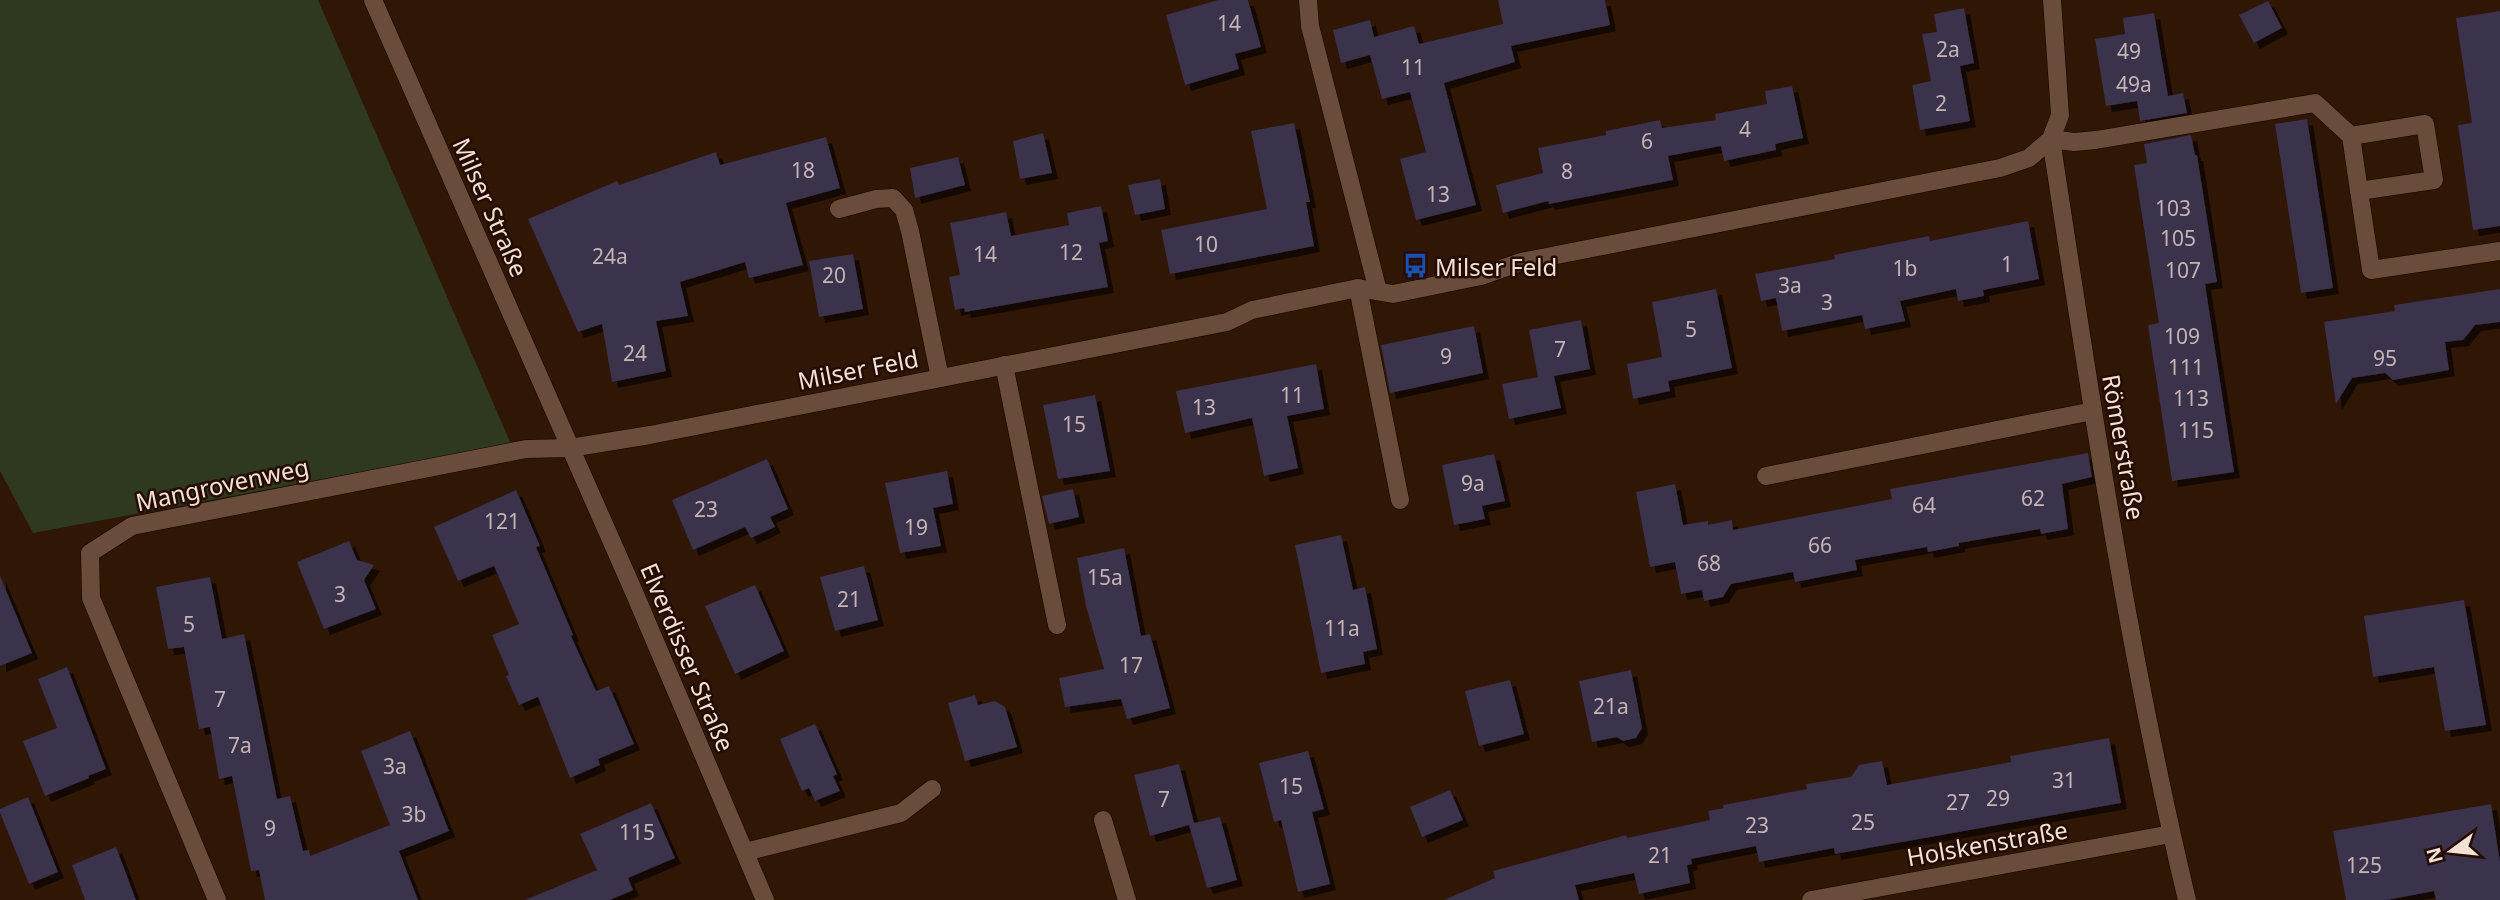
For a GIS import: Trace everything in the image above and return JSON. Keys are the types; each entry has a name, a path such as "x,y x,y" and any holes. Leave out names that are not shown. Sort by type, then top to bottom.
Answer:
{"street":[{"name":"Milser Straße","path":"373,0 567,441"},
{"path":"1308,0 1310,26 1378,291"},
{"name":"Römerstraße","path":"2052,0 2060,115 2051,139 2093,411 2152,748 2187,900"},
{"path":"2051,139 2074,142 2096,140 2315,103 2351,136 2371,270 2500,251"},
{"path":"2351,136 2426,124 2434,180 2359,191"},
{"name":"Milser Feld","path":"567,441 650,436 1227,322 1252,310 1358,288 1393,294 1481,276 1521,262 2000,168 2029,158 2051,139"},
{"path":"839,209 876,199 893,198 904,210 940,378"},
{"path":"1358,288 1400,500"},
{"path":"1004,365 1057,625"},
{"path":"1766,476 2093,411"},
{"name":"Elverdisser Straße","path":"567,441 765,900"},
{"name":"Mangrovenweg","path":"216,900 91,598 90,553 132,526 567,441"},
{"path":"745,852 901,813 932,789"},
{"path":"1103,820 1127,900"},
{"name":"Holskenstraße","path":"1811,900 2171,834"}],"green space":[{"path":"0,0 318,0 511,444 33,533 0,471"}],"building":[{"path":"1218,0 1248,0 1261,47 1235,54 1239,69 1185,85 1166,15"},
{"path":"1498,0 1605,0 1610,25 1511,46 1515,62 1444,83 1476,205 1416,220 1400,159 1426,152 1410,92 1382,99 1370,55 1341,63 1333,30 1370,20 1374,37 1414,26 1419,44 1503,24"},
{"path":"2268,1 2282,28 2254,43 2239,15"},
{"path":"1964,8 1974,63 1960,66 1970,121 1920,130 1912,85 1931,81 1922,34 1937,32 1934,14"},
{"path":"2500,11 2500,226 2473,230 2458,125 2472,123 2456,18"},
{"path":"2154,13 2168,96 2183,93 2187,113 2140,121 2137,101 2106,106 2095,39 2125,34 2123,18"},
{"path":"1792,86 1803,138 1775,144 1776,150 1724,161 1721,146 1668,156 1673,180 1549,204 1548,201 1503,213 1496,185 1543,173 1538,148 1606,135 1606,131 1660,120 1662,128 1716,120 1715,114 1767,104 1765,91"},
{"path":"2307,119 2333,288 2301,293 2275,124"},
{"path":"1294,123 1310,202 1306,202 1314,246 1170,274 1161,230 1267,209 1251,131"},
{"path":"1043,133 1052,173 1020,179 1013,141"},
{"path":"2191,135 2197,155 2217,282 2205,284 2234,472 2172,481 2148,325 2159,323 2134,165 2147,163 2144,144"},
{"path":"826,137 840,188 786,203 803,265 749,278 745,262 680,282 688,316 656,321 666,371 612,382 602,324 578,332 528,219 617,181 619,185 716,152 720,165"},
{"path":"958,157 965,185 915,198 910,168"},
{"path":"1160,179 1165,209 1135,215 1128,185"},
{"path":"1101,206 1108,241 1099,243 1108,287 965,312 964,308 955,310 949,277 960,275 950,223 1006,212 1011,236 1069,225 1067,213"},
{"path":"2028,221 2039,279 1983,290 1984,296 1958,301 1956,289 1900,301 1905,321 1865,329 1862,315 1782,331 1776,298 1761,301 1755,274 1835,259 1834,255 1929,236 1930,241"},
{"path":"853,254 863,309 819,317 809,261"},
{"path":"1716,289 1732,368 1668,381 1670,391 1633,399 1627,364 1662,357 1652,302"},
{"path":"2500,289 2500,322 2475,325 2463,340 2445,342 2449,370 2393,380 2385,373 2352,378 2336,404 2324,322 2395,311 2394,305"},
{"path":"1581,320 1590,369 1554,376 1561,408 1509,419 1502,384 1538,377 1529,330"},
{"path":"1474,326 1483,373 1390,393 1381,345"},
{"path":"1316,364 1324,409 1287,416 1298,468 1264,476 1252,418 1185,433 1176,391"},
{"path":"1095,395 1110,471 1058,479 1043,405"},
{"path":"2088,453 2092,477 2062,484 2068,529 2041,534 2040,529 1959,543 1959,546 1928,552 1927,547 1855,560 1857,570 1795,582 1793,572 1731,584 1723,597 1704,601 1702,590 1681,594 1675,562 1650,567 1636,492 1675,484 1683,525 1708,521 1708,525 1732,520 1733,530 1892,499 1890,489"},
{"path":"1494,454 1505,501 1482,506 1485,519 1454,525 1442,465"},
{"path":"767,459 788,509 770,517 775,527 751,538 745,527 693,550 672,500"},
{"path":"947,471 953,504 933,508 941,546 900,553 885,483"},
{"path":"1073,489 1079,517 1049,524 1042,496"},
{"path":"516,490 540,546 536,547 573,635 571,636 596,691 609,686 634,744 598,759 600,765 570,778 538,697 519,705 506,676 509,675 492,635 519,624 494,566 458,581 434,527"},
{"path":"1341,535 1353,590 1365,587 1377,649 1363,652 1365,664 1321,673 1295,545"},
{"path":"349,541 357,560 374,565 364,580 376,609 324,629 297,562"},
{"path":"1124,548 1141,636 1150,634 1170,708 1127,719 1121,699 1065,707 1059,678 1104,669 1086,606 1077,558"},
{"path":"864,566 878,620 835,631 820,577"},
{"path":"0,576 32,653 0,666"},
{"path":"210,577 222,639 244,634 277,799 290,796 303,851 309,850 310,856 390,825 361,751 410,731 449,831 399,851 418,900 265,900 259,870 251,871 232,776 219,779 210,727 199,729 184,647 168,649 156,587"},
{"path":"755,585 784,651 735,674 705,606"},
{"path":"2464,600 2486,725 2445,731 2434,667 2373,677 2364,616"},
{"path":"67,667 106,769 45,796 23,741 57,728 38,679"},
{"path":"1631,670 1642,728 1636,738 1623,741 1617,737 1592,742 1579,681"},
{"path":"1510,680 1524,734 1479,746 1465,691"},
{"path":"975,695 978,705 995,701 1005,707 1017,747 965,761 948,703"},
{"path":"815,724 837,774 833,776 840,791 815,801 809,788 802,791 780,739"},
{"path":"2109,738 2121,803 1835,854 1834,848 1759,862 1756,846 1691,859 1692,864 1687,865 1690,883 1639,894 1634,873 1575,885 1579,900 1444,900 1495,878 1493,871 1626,835 1627,838 1710,820 1708,811 1724,808 1723,805 1807,789 1806,784 1851,777 1859,765 1882,761 1887,785 2011,762 2010,756"},
{"path":"1308,751 1324,809 1312,812 1330,884 1298,892 1281,820 1274,822 1259,763"},
{"path":"1179,764 1194,823 1220,817 1237,880 1207,888 1189,825 1150,836 1134,775"},
{"path":"1450,790 1463,820 1422,837 1410,807"},
{"path":"28,797 58,872 29,884 0,813 0,809"},
{"path":"651,803 675,858 628,878 633,890 610,900 525,900 597,870 580,834"},
{"path":"2491,804 2500,862 2500,900 2436,900 2434,891 2387,900 2346,900 2333,831"},
{"path":"116,847 136,900 85,900 72,865"}],"place":[{"name":"Milser Feld","path":"1415,266"}]}
